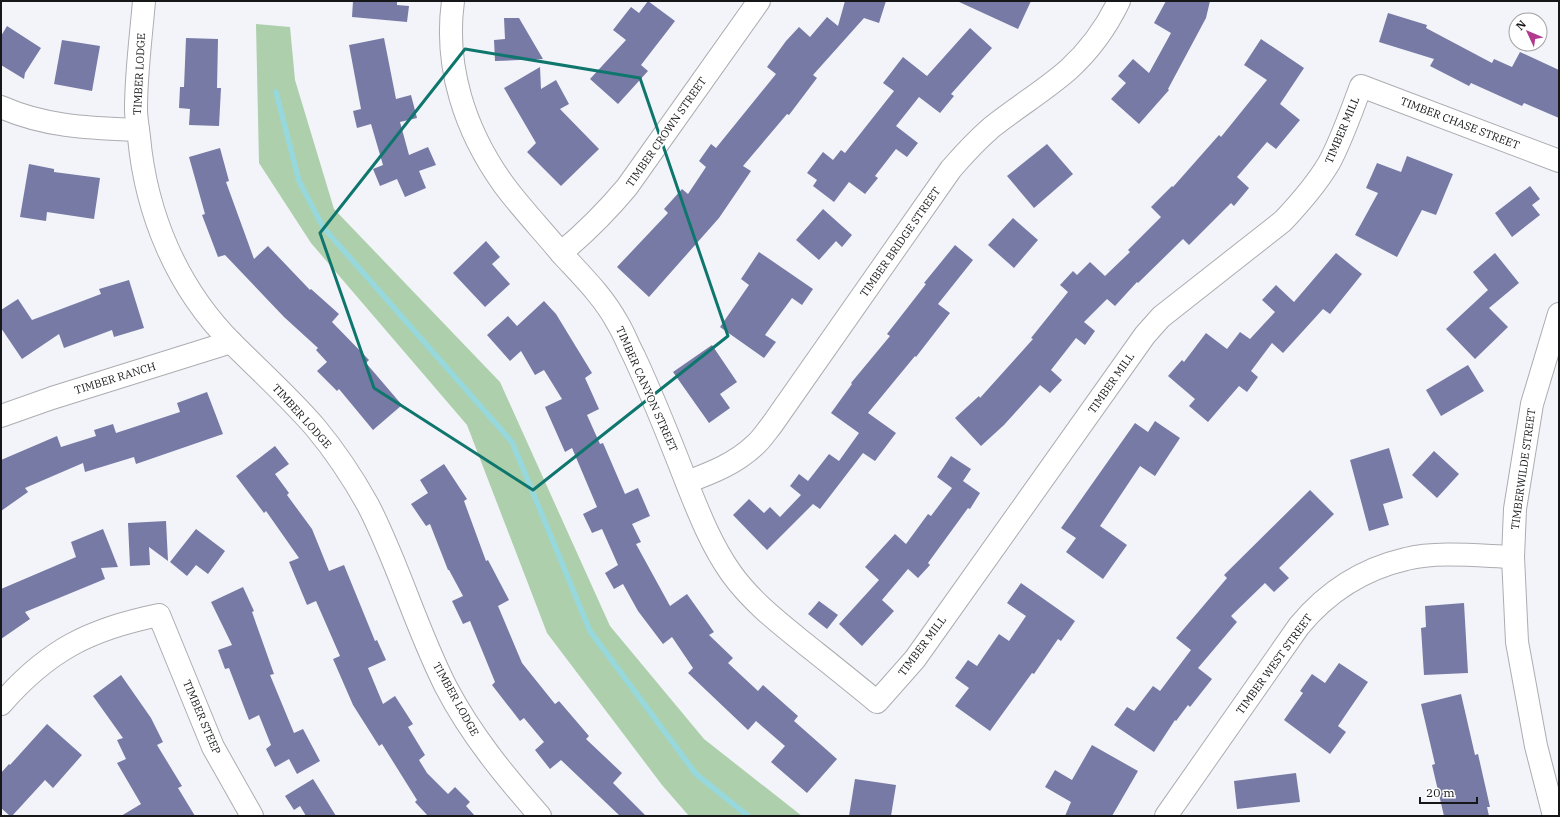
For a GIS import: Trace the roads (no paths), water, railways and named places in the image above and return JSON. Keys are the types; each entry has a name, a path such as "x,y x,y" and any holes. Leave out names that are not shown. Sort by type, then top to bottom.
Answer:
{"street":[{"name":"TIMBER LODGE","path":"144,1 137,82 136,111 138,130 143,170 149,197 159,230 173,262 191,292 211,320 231,342 284,394 315,428 343,465 368,505 387,546 424,639 446,687 474,734 506,777 540,816"},
{"name":"TIMBER CANYON STREET","path":"453,1 451,40 457,88 465,114 476,139 489,163 505,186 603,300 618,322 649,388 704,526 716,550 745,591 772,618 877,702"},
{"name":"TIMBER CROWN STREET","path":"561,252 589,230 609,209 759,1"},
{"name":"TIMBER BRIDGE STREET","path":"687,482 715,471 737,460 756,445 771,426 951,169 971,147 992,128 1068,70 1101,32 1119,1"},
{"name":"TIMBER CHASE STREET","path":"1361,86 1559,161"},
{"name":"TIMBER MILL","path":"877,702 915,659 1145,335 1161,317 1283,221 1308,194 1329,163 1361,86"},
{"path":"1,107 40,121 67,126 138,130"},
{"name":"TIMBERWILDE STREET","path":"1554,816 1536,746 1517,642 1513,557 1515,509 1532,404 1559,314"},
{"name":"TIMBER RANCH","path":"1,416 52,398 231,342"},
{"name":"TIMBER WEST STREET","path":"1166,816 1300,626 1311,613 1339,588 1371,570 1407,559 1444,555 1513,557"},
{"name":"TIMBER STEEP","path":"1,704 17,685 37,668 80,640 104,629 129,621 159,615 213,747 252,816"}],"waterway":[{"path":"276,92 299,181 323,227 512,442 590,631 696,774 748,816"}]}
